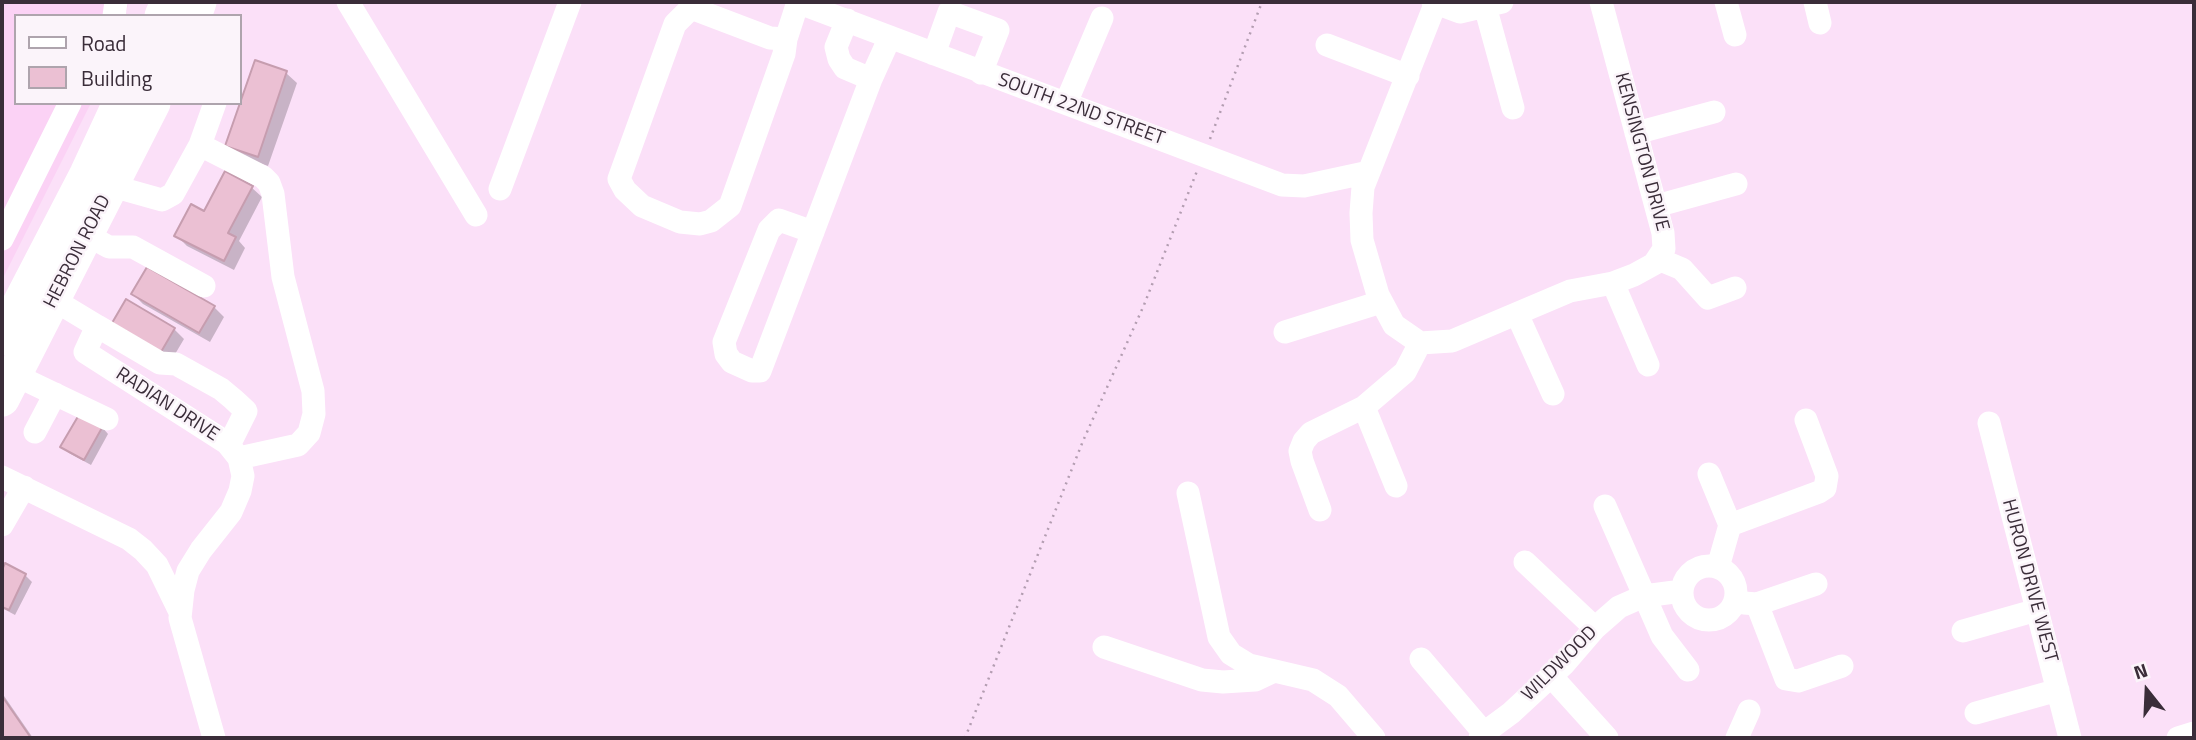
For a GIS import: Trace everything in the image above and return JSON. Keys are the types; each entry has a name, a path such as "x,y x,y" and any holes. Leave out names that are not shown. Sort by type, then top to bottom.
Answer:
{"highway":[{"name":"HEBRON ROAD","path":"2,338 119,105"},
{"name":"HEBRON ROAD","path":"8,387 152,105"}],"street":[{"path":"348,2 476,215"},
{"path":"500,189 570,2"},
{"path":"786,39 770,38 693,5 675,24 619,179 625,190 642,206 680,222 699,224 711,221 730,206 784,54 797,2"},
{"name":"SOUTH 22ND STREET","path":"797,2 843,13 890,37 1282,185 1304,186 1369,172"},
{"name":"KENSINGTON DRIVE","path":"1420,343 1452,341 1570,292 1613,283 1654,264 1664,249 1664,233 1601,2"},
{"path":"1726,2 1735,35"},
{"path":"1320,510 1302,461 1300,450 1304,441 1311,433 1364,407 1405,372 1420,343 1394,326 1381,302 1362,240 1363,187 1435,3 1460,12 1494,4 1513,108"},
{"path":"934,54 949,12 998,30 982,73"},
{"path":"843,13 836,47 839,59 845,68 871,79"},
{"path":"1066,103 1102,18"},
{"path":"813,232 779,220 769,230 724,342 726,354 732,362 751,371 760,371 813,232 871,79 890,37"},
{"path":"1327,45 1408,76"},
{"path":"2,239 69,105"},
{"path":"112,186 162,200 173,194 200,145 214,105"},
{"path":"1636,133 1714,112"},
{"path":"200,145 270,183 283,277 313,391 314,414 309,433 298,445 234,452"},
{"path":"1656,206 1736,184"},
{"path":"87,235 109,247 132,247 204,286"},
{"path":"1658,259 1682,269 1708,298 1735,288"},
{"path":"1613,283 1648,365"},
{"path":"54,300 160,363 176,364 221,389 246,411 234,452 243,476 240,491 231,512 188,571 180,612"},
{"path":"1285,332 1381,302"},
{"path":"1517,314 1553,394"},
{"name":"RADIAN DRIVE","path":"97,327 85,352 234,452"},
{"path":"8,387 55,394 107,419"},
{"path":"35,432 55,394"},
{"path":"1364,407 1396,486"},
{"path":"1730,525 1825,488 1827,476 1807,420"},
{"name":"HURON DRIVE WEST","path":"1989,423 2070,738"},
{"path":"1709,474 1730,525 1717,568"},
{"path":"2,477 129,539 144,550 157,565 180,612 186,644 214,738"},
{"path":"2,525 24,487"},
{"path":"1188,493 1219,637 1231,654 1249,666 1313,680 1338,696 1374,738"},
{"path":"1605,506 1665,642 1688,670"},
{"path":"1525,562 1595,628"},
{"path":"1702,567 1725,571 1735,585 1734,602 1724,615 1716,619 1699,618 1686,607 1682,591 1684,583 1694,570 1702,567"},
{"path":"1734,602 1757,604 1816,584"},
{"path":"1644,596 1682,591"},
{"name":"WILDWOOD","path":"1482,735 1511,713 1551,676 1595,628 1619,607 1644,596"},
{"path":"1757,604 1786,679 1798,681 1842,666"},
{"path":"1963,631 2037,610"},
{"path":"1104,647 1202,680 1255,680 1274,671"},
{"path":"1421,659 1482,735"},
{"path":"1551,676 1607,738"},
{"path":"1976,713 2058,690"},
{"path":"1737,738 1749,711"},
{"path":"2178,738 2194,733"}],"path":[{"path":"965,738 1083,442 1144,305 1262,2"}],"shaded area":[{"path":"2,2 129,2 126,14 14,14 14,105 90,105 2,280"}],"building":[{"path":"255,60 287,71 258,157 225,146 239,105 242,105 242,97"},
{"path":"225,171 253,186 228,233 236,237 224,261 174,236 191,204 204,211"},
{"path":"147,267 215,306 199,333 131,294"},
{"path":"126,299 175,328 161,352 112,323"},
{"path":"80,413 103,426 84,460 60,447"},
{"path":"5,563 26,574 9,610 2,607 2,570"},
{"path":"2,696 31,738 2,738"}]}
